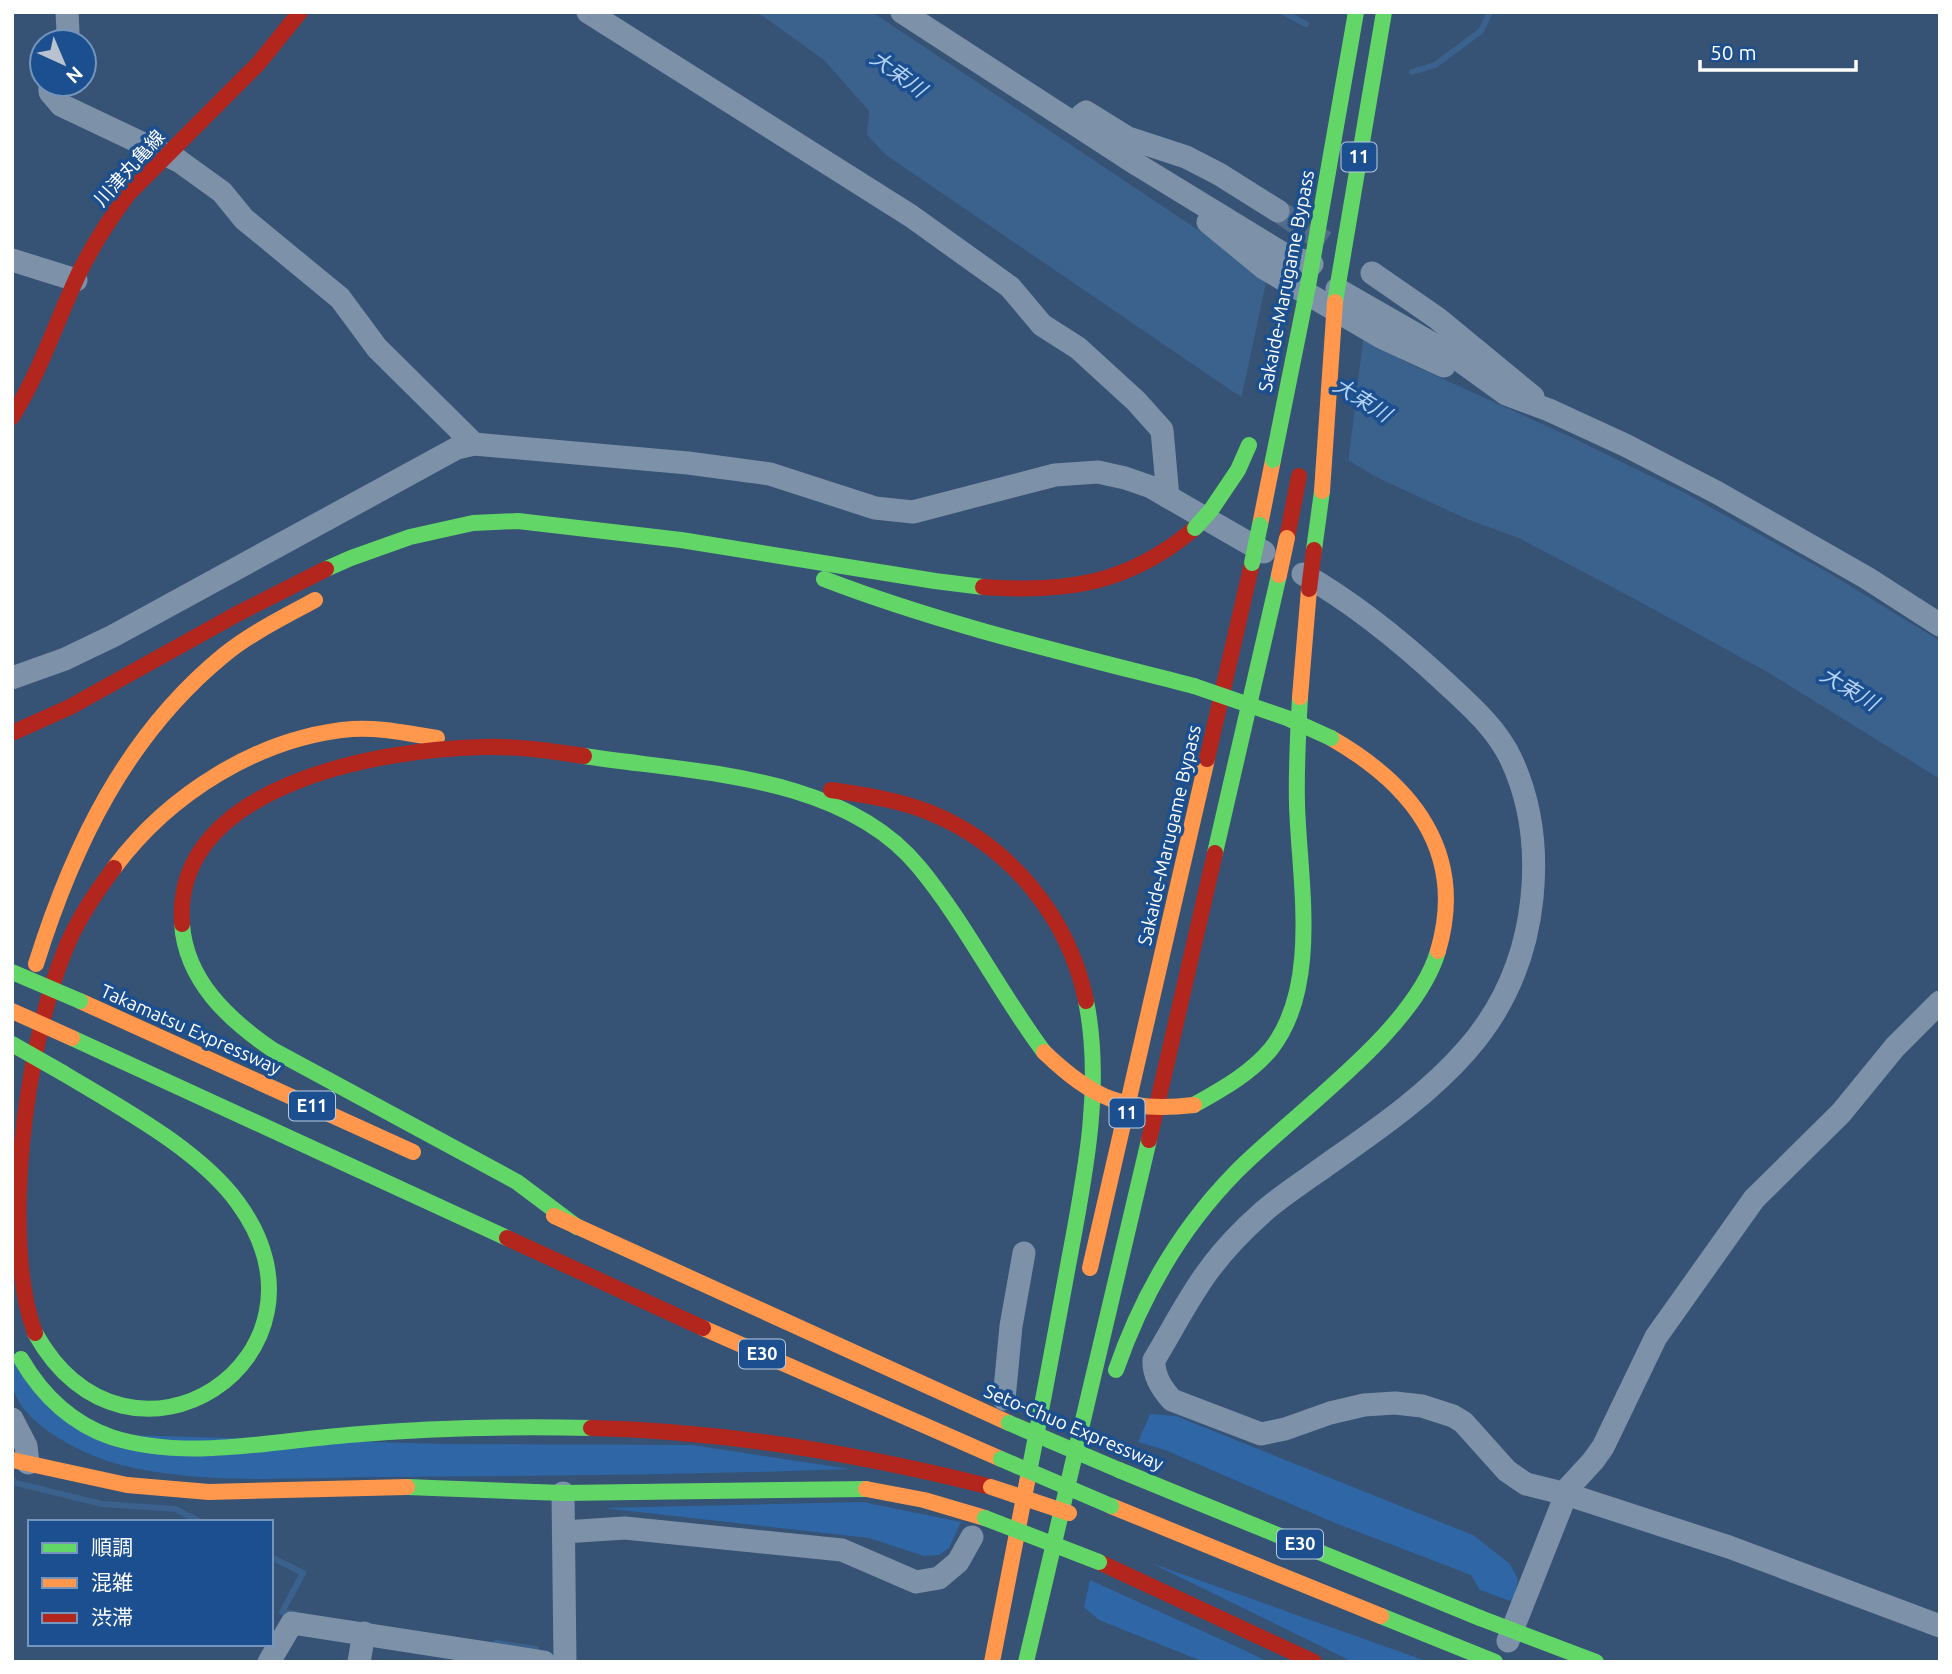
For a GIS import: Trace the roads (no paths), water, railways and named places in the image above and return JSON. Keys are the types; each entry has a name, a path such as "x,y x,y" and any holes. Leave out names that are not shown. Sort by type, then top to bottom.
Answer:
{"main road":[{"name":"川津丸亀線","path":"12,417 45,358 76,280 114,212 129,193 258,64 300,12"},
{"path":"1281,338 1303,272 1356,12"},
{"name":"11","path":"1310,423 1336,296 1384,12"},
{"name":"Sakaide-Marugame Bypass","path":"1088,1277 1261,525 1303,272"},
{"path":"699,773 789,790 819,799 865,818 885,832 922,870 937,890 1012,1010 1044,1052 1081,1086 1103,1097 1148,1109 1194,1105 1231,1087 1265,1059 1279,1040 1297,995 1303,938 1297,748 1309,589 1322,491 1336,296"},
{"path":"12,733 127,677 308,576 357,554 471,523 522,521 722,545 950,582 1021,588 1093,582 1137,568 1159,557 1195,528 1211,510 1238,470 1257,426"},
{"name":"11","path":"1028,1662 1279,575 1300,470"},
{"path":"373,567 423,541 471,523"},
{"path":"722,545 924,615 1194,686 1287,718 1354,750 1395,782 1426,821 1444,867 1447,892 1447,918 1433,968 1384,1036 1250,1157 1193,1220 1162,1266 1133,1322 1109,1390"},
{"path":"12,1063 39,954 67,875 103,799 139,741 179,694 226,653 329,592"},
{"path":"12,1044 63,1073 157,1134 213,1176 234,1196 249,1216 261,1240 269,1265 270,1289 262,1330 239,1369 223,1385 183,1406 162,1409 114,1405 92,1396 56,1368 43,1350 26,1306 18,1212 28,1096 47,1005 71,935 102,883 164,814 213,778 268,750 326,733 352,729 383,730 870,795 906,803 949,820 976,837 1023,878 1058,923 1079,971 1086,997 1091,1053 1086,1145 1047,1380 994,1662"},
{"path":"498,747 414,752 375,760 292,783 244,807 225,821 209,838 186,875 182,898 184,945 191,966 203,987 232,1020 251,1036 517,1182 577,1227"},
{"name":"Takamatsu Expressway","path":"12,972 431,1160"},
{"name":"E11","path":"12,1011 525,1246"},
{"name":"Seto-Chuo Expressway","path":"506,1195 1009,1423 1480,1618 1596,1662"},
{"name":"E30","path":"525,1246 669,1313 1001,1459 1343,1601 1498,1662"},
{"path":"15,1346 29,1375 60,1409 102,1434 150,1445 238,1446 324,1437 470,1428 636,1431 747,1440 824,1450 906,1466 991,1487 1079,1516"},
{"path":"994,1662 1063,1381"},
{"path":"1028,1662 1098,1427"},
{"path":"20,1462 127,1485 209,1492 426,1487 563,1493 862,1489 900,1493 935,1501 985,1518 1098,1562 1314,1662"},
{"path":"1157,1542 1343,1601"}],"street":[{"path":"588,12 911,216 1010,287 1042,325 1078,348 1136,401 1162,429 1168,497"},
{"path":"902,12 1138,165 1282,253 1303,272"},
{"path":"55,98 61,105 180,160 222,192 244,219 340,298 377,348 474,444"},
{"path":"1071,122 1086,113 1128,138 1186,157 1208,168 1278,211"},
{"path":"1138,165 1264,268 1381,337 1625,445 1716,492 1867,579 1940,625"},
{"path":"12,260 76,280"},
{"path":"1371,273 1437,318 1549,410"},
{"path":"1336,296 1452,355 1506,394"},
{"path":"12,678 65,659 113,636 457,448 474,444 688,463 770,474 875,508 913,512 1055,475 1098,472 1151,488 1340,595 1410,649 1458,694 1488,724 1510,757 1525,794 1533,831 1535,867 1529,926 1521,958 1509,989 1489,1023 1466,1051 1408,1105 1265,1211 1229,1246 1210,1268 1154,1360 1153,1370 1163,1391 1172,1400 1261,1434 1364,1405 1422,1406 1463,1422 1516,1478 1526,1484 1566,1494 1728,1547 1940,1626"},
{"path":"1498,1662 1566,1494 1576,1477 1603,1447 1656,1336 1754,1199 1841,1113 1895,1047 1940,1002"},
{"path":"1004,1399 1011,1326 1024,1253"},
{"path":"12,1419 26,1446 20,1462"},
{"path":"563,1493 565,1662"},
{"path":"564,1532 625,1528 842,1550 916,1582 939,1578 958,1562 972,1538"},
{"path":"270,1662 292,1623 544,1662"},
{"path":"359,1662 364,1633"}],"water":[{"name":"大束川","path":"757,12 872,12 1270,278 1406,362 1575,439 1685,493 1829,573 1940,641 1940,779 1769,673 1644,604 1519,538 1469,520 1378,478 1232,391 886,155 867,135 869,111 824,60"}],"waterway":[{"path":"1283,12 1306,24"},
{"path":"1412,72 1435,65 1481,31 1490,12"},
{"path":"13,1479 12,1482 102,1504 175,1509 197,1520"},
{"path":"273,1558 303,1573 282,1612 295,1614"},
{"path":"496,1643 536,1649"}],"tunnel":[{"path":"1278,211 1325,242"}]}
